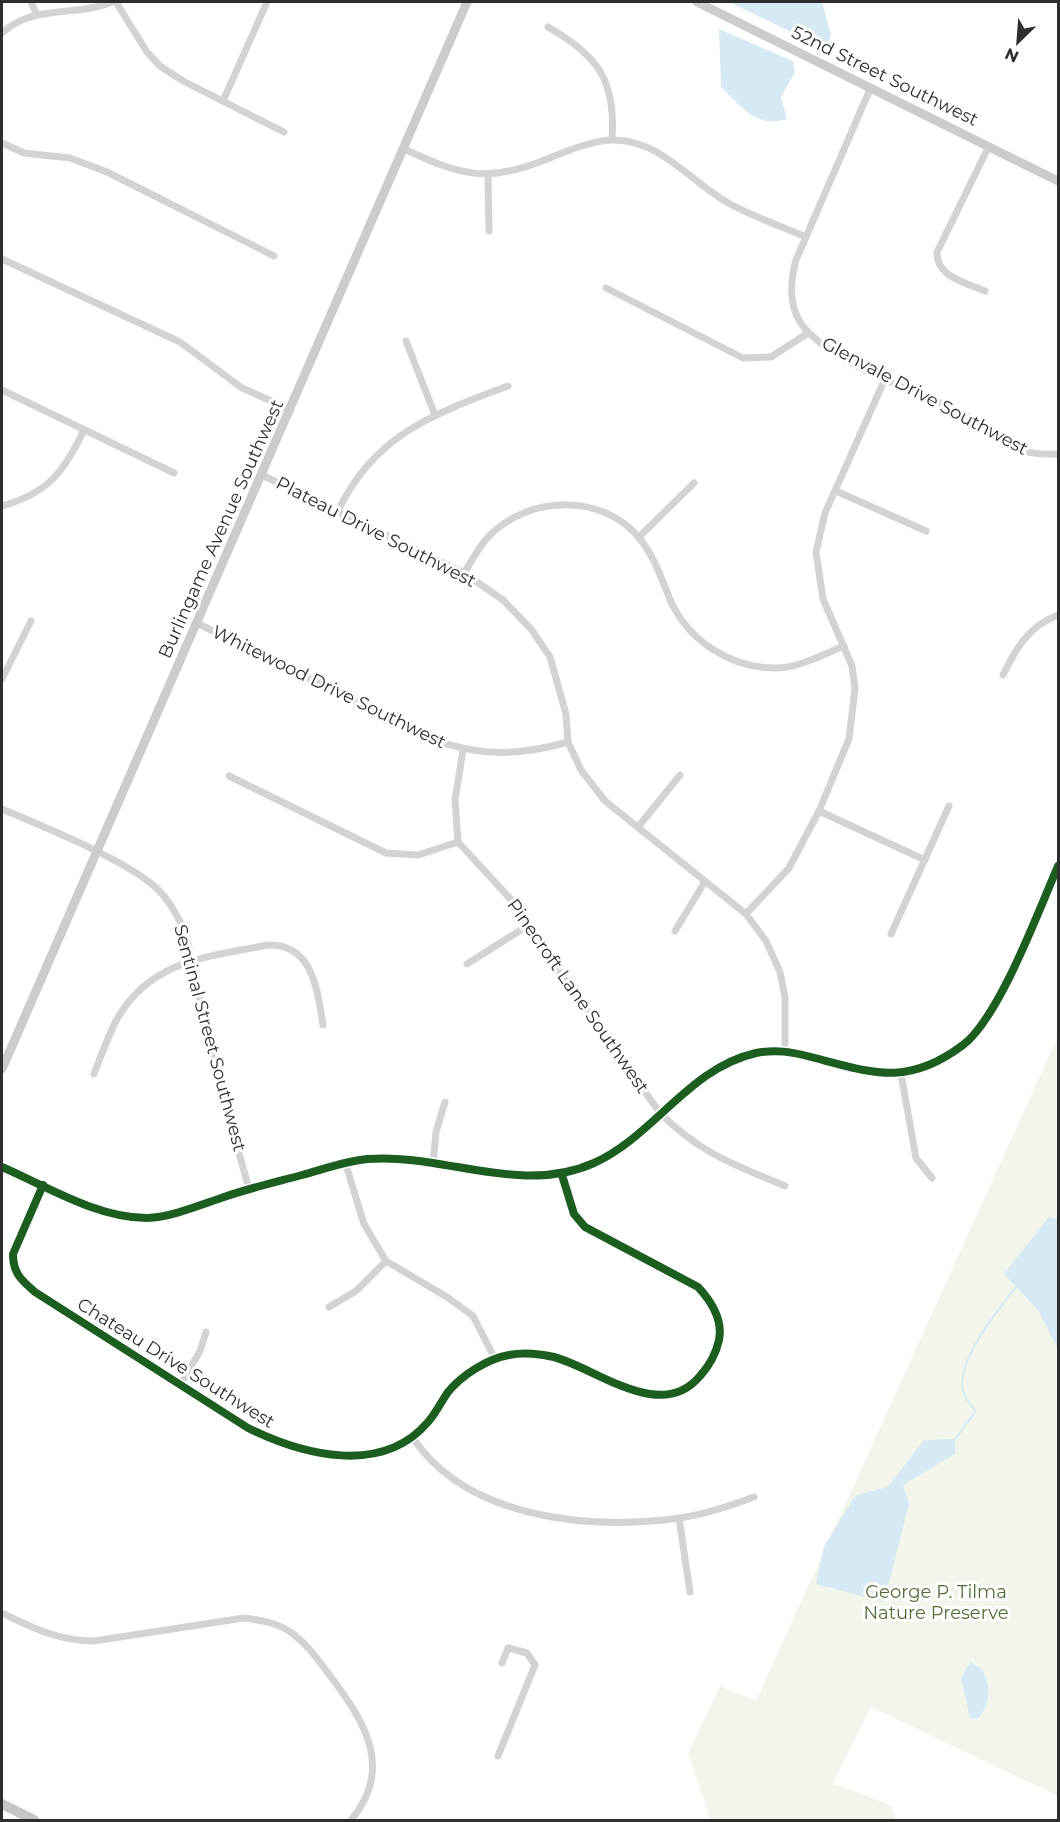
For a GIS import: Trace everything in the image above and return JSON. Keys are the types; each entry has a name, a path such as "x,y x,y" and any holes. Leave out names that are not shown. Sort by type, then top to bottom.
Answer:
{"main road":[{"path":"2,1804 17,1817 33,1820"}],"street":[{"path":"31,2 36,13"},
{"path":"2,33 36,13 95,9 114,2 147,52 160,66 284,132"},
{"path":"224,101 267,2"},
{"name":"Burlingame Avenue Southwest","path":"2,1069 98,854 467,2"},
{"name":"52nd Street Southwest","path":"697,2 1059,181"},
{"path":"548,27 580,47 604,76 614,111 612,140"},
{"name":"Glenvale Drive Southwest","path":"871,87 806,237 791,281 795,313 808,333 837,353 885,379 971,418 1018,448 1035,454 1059,454"},
{"path":"404,149 454,170 488,176 525,168 576,147 612,140 633,143 665,155 711,193 732,205 806,237"},
{"path":"2,142 24,153 70,158 107,172 274,255"},
{"path":"986,291 946,274 937,261 937,252 989,146"},
{"path":"488,176 489,231"},
{"path":"2,260 180,342 242,388 291,410"},
{"path":"606,288 743,358 771,357 808,333"},
{"path":"406,341 435,415"},
{"path":"746,914 789,868 819,811 849,739 855,689 852,666 823,599 816,552 819,532 885,379"},
{"path":"338,511 360,472 378,452 401,433 435,415 508,386"},
{"path":"2,390 174,473"},
{"path":"2,506 24,500 50,482 71,457 84,430"},
{"name":"Plateau Drive Southwest","path":"262,475 464,573 503,600 540,642 550,657 561,693 568,742 589,783 605,801 704,883 746,914 766,941 780,972 786,1017 785,1051"},
{"path":"639,537 694,483"},
{"path":"836,491 926,531"},
{"path":"464,573 489,536 513,518 543,506 568,504 598,510 615,518 639,537 660,571 672,603 687,629 718,654 774,668 807,661 844,646"},
{"path":"1003,675 1021,641 1036,626 1059,615"},
{"path":"2,679 31,621"},
{"name":"Whitewood Drive Southwest","path":"197,623 429,738 463,750 504,754 527,753 568,742"},
{"path":"229,776 386,853 418,855 458,842 455,800 463,750"},
{"path":"638,827 680,775"},
{"path":"891,934 949,806"},
{"name":"Sentinal Street Southwest","path":"2,809 98,854 154,886 178,917 186,934 212,1056 249,1189"},
{"path":"819,811 924,860"},
{"name":"Pinecroft Lane Southwest","path":"458,842 516,905 527,926 660,1113 683,1136 706,1152 785,1185"},
{"path":"2,1167 100,1210 149,1218 192,1208 345,1162 370,1159 433,1164 513,1176 562,1175 612,1153 710,1071 723,1064 758,1053 785,1051 865,1072 901,1074 943,1058 966,1044 986,1022 1059,866"},
{"path":"675,931 704,883"},
{"path":"467,964 527,926"},
{"path":"94,1074 117,1020 135,994 162,972 190,960 278,944 297,951 305,959 312,973 323,1025"},
{"path":"901,1074 916,1158 932,1178"},
{"path":"433,1164 436,1132 445,1102"},
{"path":"345,1162 364,1224 386,1261 447,1297 473,1316 495,1359"},
{"name":"Chateau Drive Southwest","path":"43,1185 13,1254 13,1266 19,1279 34,1292 248,1428 281,1445 354,1457 394,1448 413,1438 430,1421 455,1384 495,1359 518,1354 553,1357 627,1389 658,1395 693,1385 710,1364 716,1350 719,1322 709,1299 699,1287 585,1227 574,1214 562,1175"},
{"path":"329,1307 356,1291 386,1261"},
{"path":"181,1384 200,1351 206,1332"},
{"path":"413,1438 422,1451 456,1482 513,1507 576,1520 616,1523 679,1518 718,1510 754,1497"},
{"path":"679,1518 690,1592"},
{"path":"2,1613 44,1633 76,1641 94,1641 244,1618 267,1621 291,1632 311,1650 350,1702 361,1719 370,1743 372,1756 369,1789 351,1821"},
{"path":"498,1756 534,1665 528,1653 508,1648 502,1663"}],"green space":[{"name":"George P. Tilma Nature Preserve","path":"1058,1036 1058,1796 871,1707 833,1783 890,1805 896,1820 711,1820 688,1754 720,1686 756,1701"}],"shaded area":[{"path":"729,2 822,2 831,35 826,49"},
{"path":"719,29 793,61 795,72 781,97 787,119 767,121 758,118 750,114 721,87"},
{"path":"1049,1217 1058,1219 1058,1350 1038,1310 1004,1274"},
{"path":"955,1439 955,1454 903,1485 909,1504 884,1602 816,1584 824,1546 856,1495 888,1487 924,1440"},
{"path":"970,1662 982,1669 988,1689 987,1701 978,1719 970,1718 961,1678"}],"waterway":[{"path":"955,1439 976,1411 963,1391 966,1365 980,1336 1016,1287"}],"cycle path":[{"path":"2,1167 91,1207 128,1217 147,1218 176,1213 253,1188 343,1163 368,1159 425,1162 510,1175 566,1172 594,1163 616,1151 691,1087 732,1061 756,1053 791,1052 853,1068 889,1073 924,1067 943,1058 963,1045 977,1031 990,1012 1017,962 1058,866"},
{"path":"43,1185 13,1254 16,1271 30,1288 248,1428 270,1438 317,1452 365,1455 388,1450 409,1439 428,1422 448,1392 460,1380 484,1364 509,1355 532,1354 554,1357 629,1389 648,1394 667,1395 684,1389 704,1372 714,1355 720,1333 718,1318 708,1299 698,1287 585,1227 574,1214 562,1175"}]}
